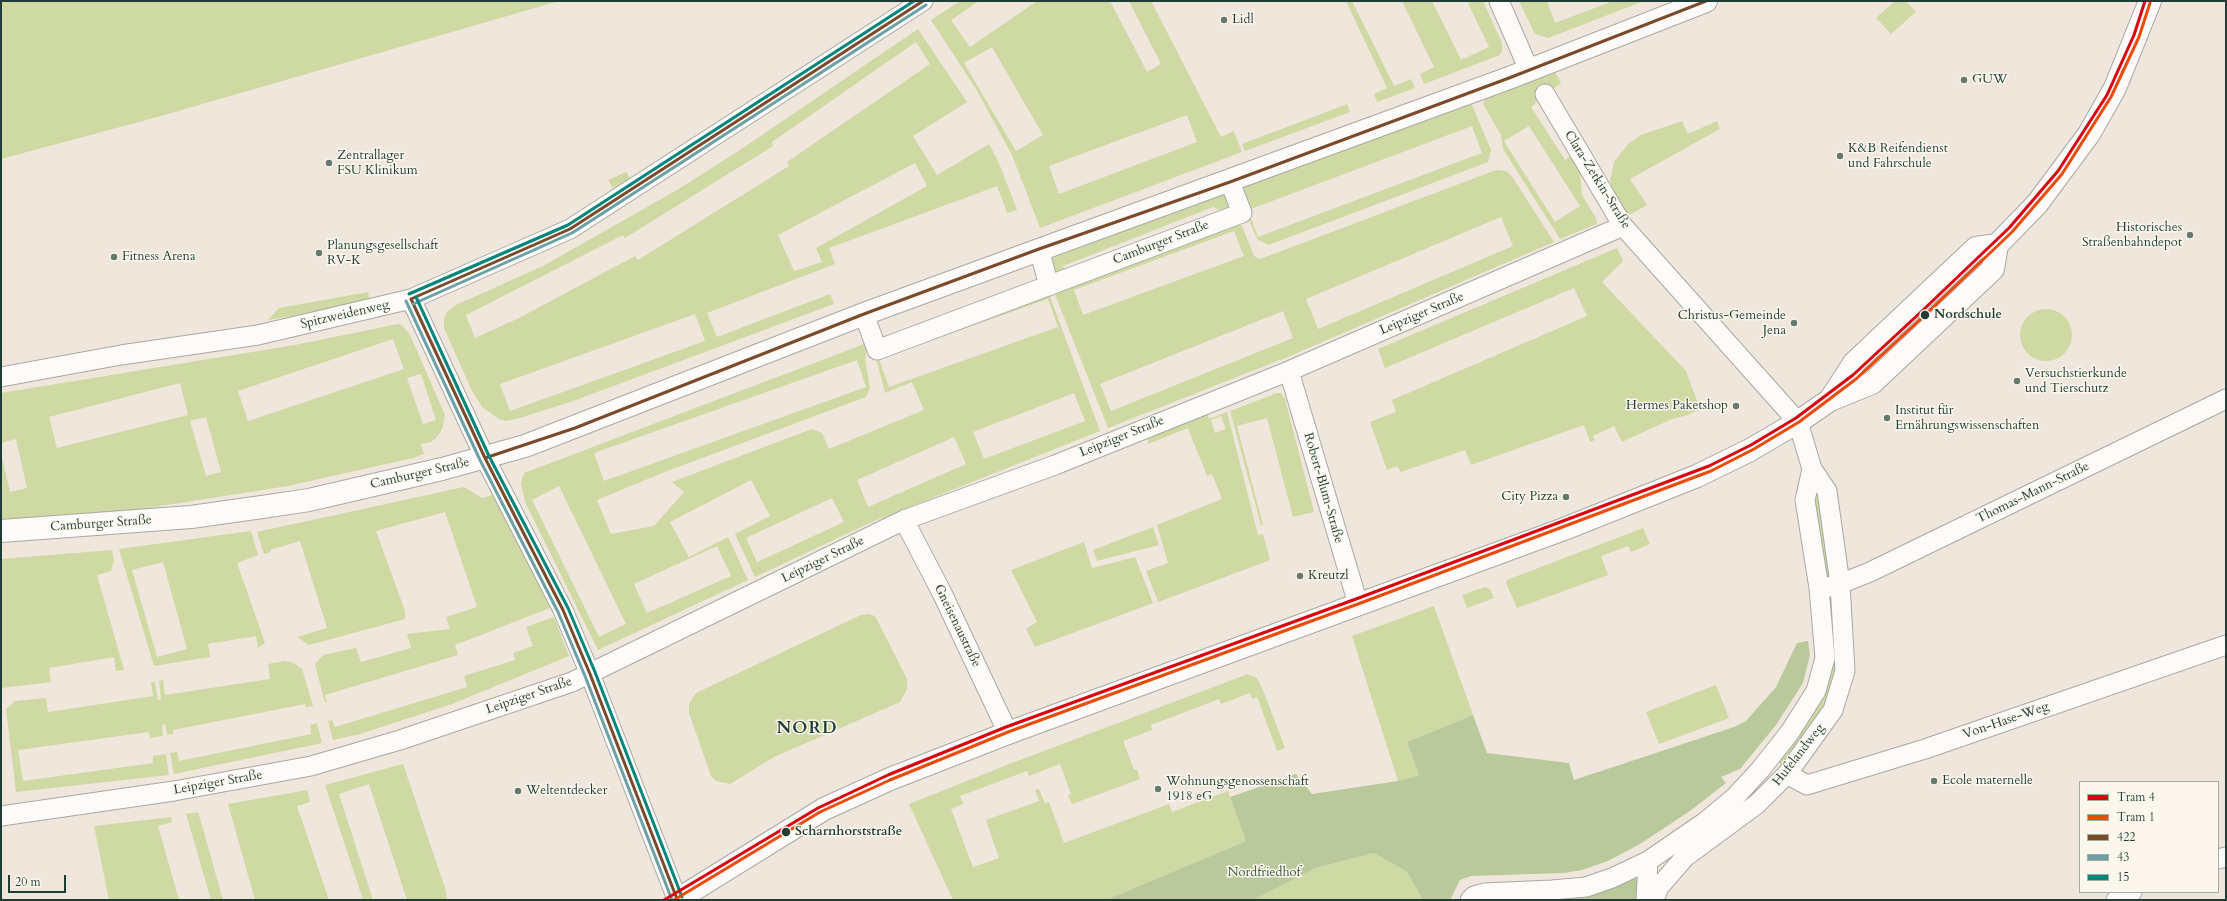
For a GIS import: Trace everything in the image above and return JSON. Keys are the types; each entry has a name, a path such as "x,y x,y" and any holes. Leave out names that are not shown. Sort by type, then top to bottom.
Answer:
{"main road":[{"name":"Camburger Straße","path":"1,531 191,517 309,500 485,458 525,446 619,411 864,314 1039,249 1230,182 1529,70 1706,1"},
{"path":"677,900 824,810 890,779 1008,733 1564,529 1697,476 1750,450 1798,422 1830,400 1872,383 1993,269 1997,245 2037,204 2066,168 2089,134 2115,88 2150,1"}],"street":[{"name":"Spitzweidenweg","path":"1,377 120,356 258,335 411,299 570,229 923,1"},
{"path":"1498,1 1529,70"},
{"name":"Clara-Zetkin-Straße","path":"1545,94 1623,226 1798,422"},
{"name":"Camburger Straße","path":"864,314 877,350 1242,213 1230,182"},
{"name":"Leipziger Straße","path":"1,816 174,792 311,766 400,740 572,682 904,520 1055,464 1289,371 1623,226"},
{"path":"1039,249 1049,286"},
{"path":"411,299 485,458 551,583 590,674 677,900"},
{"name":"Robert-Blum-Straße","path":"1289,371 1358,604"},
{"name":"Thomas-Mann-Straße","path":"1840,584 1870,572 2226,399"},
{"name":"Hufelandweg","path":"1654,900 1659,887 1685,857 1757,804 1787,774 1833,710 1845,672 1840,584 1827,491 1812,469 1798,422"},
{"name":"Hufelandweg","path":"1470,900 1474,896 1484,893 1552,890 1586,886 1612,878 1648,861 1705,822 1735,797 1760,770 1790,732 1816,691 1825,658 1819,588 1805,500 1812,469"},
{"name":"Gneisenaustraße","path":"904,520 942,593 1008,733"},
{"path":"1819,588 1840,584"},
{"name":"Von-Hase-Weg","path":"1787,774 1807,785 1925,749 2226,645"},
{"path":"1646,900 1648,861"},
{"path":"2116,900 2130,893"}],"green space":[{"path":"1,1 559,1 161,116 1,159"},
{"path":"960,1 979,1 951,20 970,47 1037,1 1110,1 1147,72 1161,64 1129,1 1151,1 1221,137 1234,131 1242,152 1040,228 1012,155 976,89 931,20","holes":["992,47 1043,135 1016,151 964,63","1187,115 1197,142 1059,194 1049,166"]},
{"path":"1346,1 1352,1 1394,86 1411,79 1415,88 1377,102 1374,94 1387,88"},
{"path":"1402,1 1432,1 1461,60 1489,47 1467,1 1483,1 1502,43 1502,51 1500,55 1424,84 1420,74 1434,67"},
{"path":"1519,1 1547,1 1555,23 1613,1 1644,1 1548,38 1535,34"},
{"path":"1895,1 1906,1 1916,12 1891,34 1876,18"},
{"path":"918,29 967,102 913,136 937,175 989,144 999,163 1017,210 1007,213 997,186 829,248 835,264 707,313 717,337 830,294 834,304 573,401 520,418 506,421 499,419 482,407 471,389 444,328 444,319 447,312 456,305 543,266 677,190 740,150","holes":["916,42 930,64 787,162 789,166 638,260 635,256 519,318 475,338 466,315 623,235 625,238 773,146 772,142","915,163 927,186 816,248 822,262 794,271 778,235","695,314 705,341 510,411 500,384"]},
{"path":"1554,70 1561,83 1531,107 1565,160 1574,153 1579,162 1582,195 1596,218 1597,224 1560,239 1503,149 1501,135 1483,104 1486,95","holes":["1529,126 1580,206 1555,222 1504,141"]},
{"path":"1466,103 1472,105 1491,150 1488,162 1268,245 1257,239 1238,194 1241,187","holes":["1472,126 1482,153 1258,237 1248,210"]},
{"path":"1347,104 1350,112 1245,151 1242,144"},
{"path":"1682,121 1688,134 1717,121 1720,129 1630,179 1647,205 1624,218 1614,199 1610,181 1614,162 1628,144 1641,135"},
{"path":"1496,170 1506,171 1511,175 1554,242 1290,356 1108,428 1054,292 1237,224 1242,226 1254,256 1260,259","holes":["1501,217 1513,246 1318,329 1306,299","1234,231 1244,256 1083,315 1074,290","1283,311 1293,338 1111,411 1100,384"]},
{"path":"626,172 633,183 616,194 608,180"},
{"path":"1222,194 1231,200 1230,215 1213,207 1063,266 1067,277 1056,276 1051,264 1053,258"},
{"path":"1617,248 1623,261 1602,282 1686,371 1700,409 1688,415 1672,419 1622,442 1614,426 1593,436 1595,440 1590,442 1584,425 1471,465 1465,450 1401,472 1397,466 1387,470 1370,422 1396,412 1392,400 1587,316 1574,288 1385,368 1378,349"},
{"path":"368,292 370,303 268,320 279,308"},
{"path":"1049,294 1100,431 872,522 755,577 735,534 770,516 751,480 670,522 689,557 728,537 748,580 598,650 525,502 521,483 524,473 867,343 865,359 870,388 866,397 667,471 597,500 611,534 654,526 684,492 672,482 812,429 822,433 829,449 924,410 912,382 885,393 877,362 878,359","holes":["1048,299 1058,327 889,387 879,359","857,360 866,387 604,481 594,453","1074,393 1085,421 984,459 973,432","954,437 966,464 868,507 857,480","559,486 626,624 599,637 532,500","832,498 844,522 757,562 746,538","717,546 731,576 647,613 634,584"]},
{"path":"2046,309 2056,311 2064,317 2070,325 2072,335 2070,345 2064,353 2056,359 2046,361 2036,359 2028,353 2022,345 2020,335 2022,325 2028,317 2036,311"},
{"path":"398,324 403,326 410,335 445,415 442,429 437,437 431,442 421,444 424,454 413,458 288,486 135,510 1,520 1,453 10,492 27,488 16,439 1,443 1,393 295,345","holes":["393,339 404,369 248,421 238,391","421,374 436,420 423,424 407,378","180,383 188,415 57,448 49,417","206,417 221,472 206,476 190,421"]},
{"path":"1277,393 1281,393 1285,399 1314,512 1293,517 1267,418 1237,426 1263,525 1261,525 1230,411"},
{"path":"1227,412 1258,535 1263,534 1270,560 1158,602 1146,571 1168,563 1157,525 1222,499 1212,474 1207,476 1188,428 1148,444 1149,436 1207,413 1209,419","holes":["1221,416 1226,429 1215,433 1211,420"]},
{"path":"464,487 482,498 496,494 550,608 455,645 458,655 325,695 327,702 325,703 315,664 323,655 356,648 361,662 411,648 407,634 450,629 446,617 477,607 445,512 376,531 405,611 405,619 309,645 297,637 327,628 300,541 270,550 271,552 264,554 257,532"},
{"path":"1816,492 1818,494 1830,577 1828,578 1826,577 1813,495"},
{"path":"1153,527 1159,545 1097,561 1093,550"},
{"path":"1643,528 1650,544 1631,552 1628,546 1601,556 1608,575 1517,608 1506,583 1507,580"},
{"path":"251,531 258,555 237,563 265,643 258,648 256,636 208,644 210,657 154,666 119,549","holes":["163,562 187,649 157,657 132,570"]},
{"path":"1084,542 1092,568 1135,557 1153,603 1035,647 1026,629 1037,622 1011,570"},
{"path":"112,550 114,561 111,571 97,575 124,670 116,671 114,657 49,668 51,682 2,688 1,559"},
{"path":"1485,587 1490,589 1494,598 1467,608 1462,595"},
{"path":"1434,606 1473,715 1407,742 1419,775 1398,781 1352,636"},
{"path":"868,614 875,616 907,679 907,689 900,702 774,757 730,784 716,781 711,776 689,713 689,704 696,693 861,615"},
{"path":"554,617 569,656 452,704 360,734 333,740 328,721 332,720 335,727 467,687 464,676 515,660 513,653 533,646 526,627"},
{"path":"1829,629 1838,632 1840,650 1832,692 1783,766 1776,761 1807,720"},
{"path":"1808,641 1810,655 1803,683 1776,725 1740,769 1721,777 1726,783 1690,811 1640,844 1608,861 1582,870 1564,873 1471,876 1460,880 1450,900 1423,900 1407,872 1374,853 1315,868 1253,900 1106,900 1246,841 1230,797 1296,774 1312,794 1398,781 1419,775 1407,742 1473,715 1487,753 1569,763 1574,780 1734,727 1746,721 1776,687 1797,643"},
{"path":"285,661 294,663 302,669 313,706 306,707 305,704 173,730 173,734 167,735 165,724 162,725 163,736 150,738 149,732 18,750 23,781 153,763 153,756 166,754 169,775 16,792 6,709 15,701 46,698 48,712 153,696 151,682 155,682 158,700 161,700 159,681 163,680 165,695 270,679 268,664"},
{"path":"1248,674 1257,678 1263,690 1285,748 1277,751 1257,697 1252,699 1250,693 1221,704 1219,699 1151,725 1152,730 1123,741 1134,770 1137,769 1140,779 1072,804 1068,795 1071,794 1060,764 1029,776 1027,771 960,796 963,804 951,809 973,867 999,858 986,820 1039,801 1035,790 1039,789 1045,804 1049,802 1064,843 1169,804 1172,812 1228,791 1246,841 1106,900 953,900 909,804 1017,761"},
{"path":"1716,685 1729,718 1659,744 1646,712"},
{"path":"317,723 322,743 174,774 170,753 177,752 179,761 311,734 310,725"},
{"path":"403,764 446,891 447,900 407,900 369,784 339,794 373,900 363,900 325,785"},
{"path":"307,790 310,802 297,806 329,900 255,900 228,804"},
{"path":"198,812 223,900 211,900 186,814"},
{"path":"171,817 172,822 158,826 179,900 109,900 94,826"},
{"name":"Nordfriedhof","path":"1374,853 1407,872 1423,900 1155,900 1315,868"},
{"path":"1631,877 1636,878 1639,882 1637,900 1483,900"}],"tram line":[{"name":"4","path":"664,900 818,808 888,775 1006,727 1356,599 1709,466 1751,445 1796,418 1853,375 1922,311 2009,228 2058,171 2107,95 2134,35 2145,1"},
{"name":"1","path":"674,900 820,812 890,780 1008,732 1358,604 1711,471 1754,449 1799,422 1856,379 1925,315 2012,232 2062,174 2111,97 2139,37 2150,3"}],"transit line":[{"name":"15","path":"409,294 568,225 914,1"},
{"name":"422","path":"411,299 570,229 923,1"},
{"name":"422","path":"485,458 575,428 864,314 1039,249 1230,182 1509,78 1706,1"},
{"name":"43","path":"413,304 572,233 926,5"},
{"name":"15","path":"416,297 489,456 568,608 595,672 682,897"},
{"name":"422","path":"411,299 485,458 563,610 590,674 677,899"},
{"name":"43","path":"406,301 480,460 558,612 585,676 672,900"}],"place":[{"name":"Lidl","path":"1224,20"},
{"name":"GUW","path":"1964,80"},
{"name":"K&B Reifendienst und Fahrschule","path":"1840,156"},
{"name":"Zentrallager FSU Klinikum","path":"329,163"},
{"name":"Historisches Straßenbahndepot","path":"2190,235"},
{"name":"Planungsgesellschaft RV-K","path":"319,253"},
{"name":"Fitness Arena","path":"114,257"},
{"name":"Nordschule","path":"1925,315"},
{"name":"Christus-Gemeinde Jena","path":"1794,323"},
{"name":"Versuchstierkunde und Tierschutz","path":"2017,381"},
{"name":"Hermes Paketshop","path":"1736,406"},
{"name":"Institut für Ernährungswissenschaften","path":"1887,418"},
{"name":"City Pizza","path":"1566,497"},
{"name":"Kreutzl","path":"1300,576"},
{"name":"Ecole maternelle","path":"1934,781"},
{"name":"Wohnungsgenossenschaft 1918 eG","path":"1158,789"},
{"name":"Weltentdecker","path":"518,791"},
{"name":"Scharnhorststraße","path":"786,832"}],"district":[{"name":"NORD","path":"807,729"}]}
